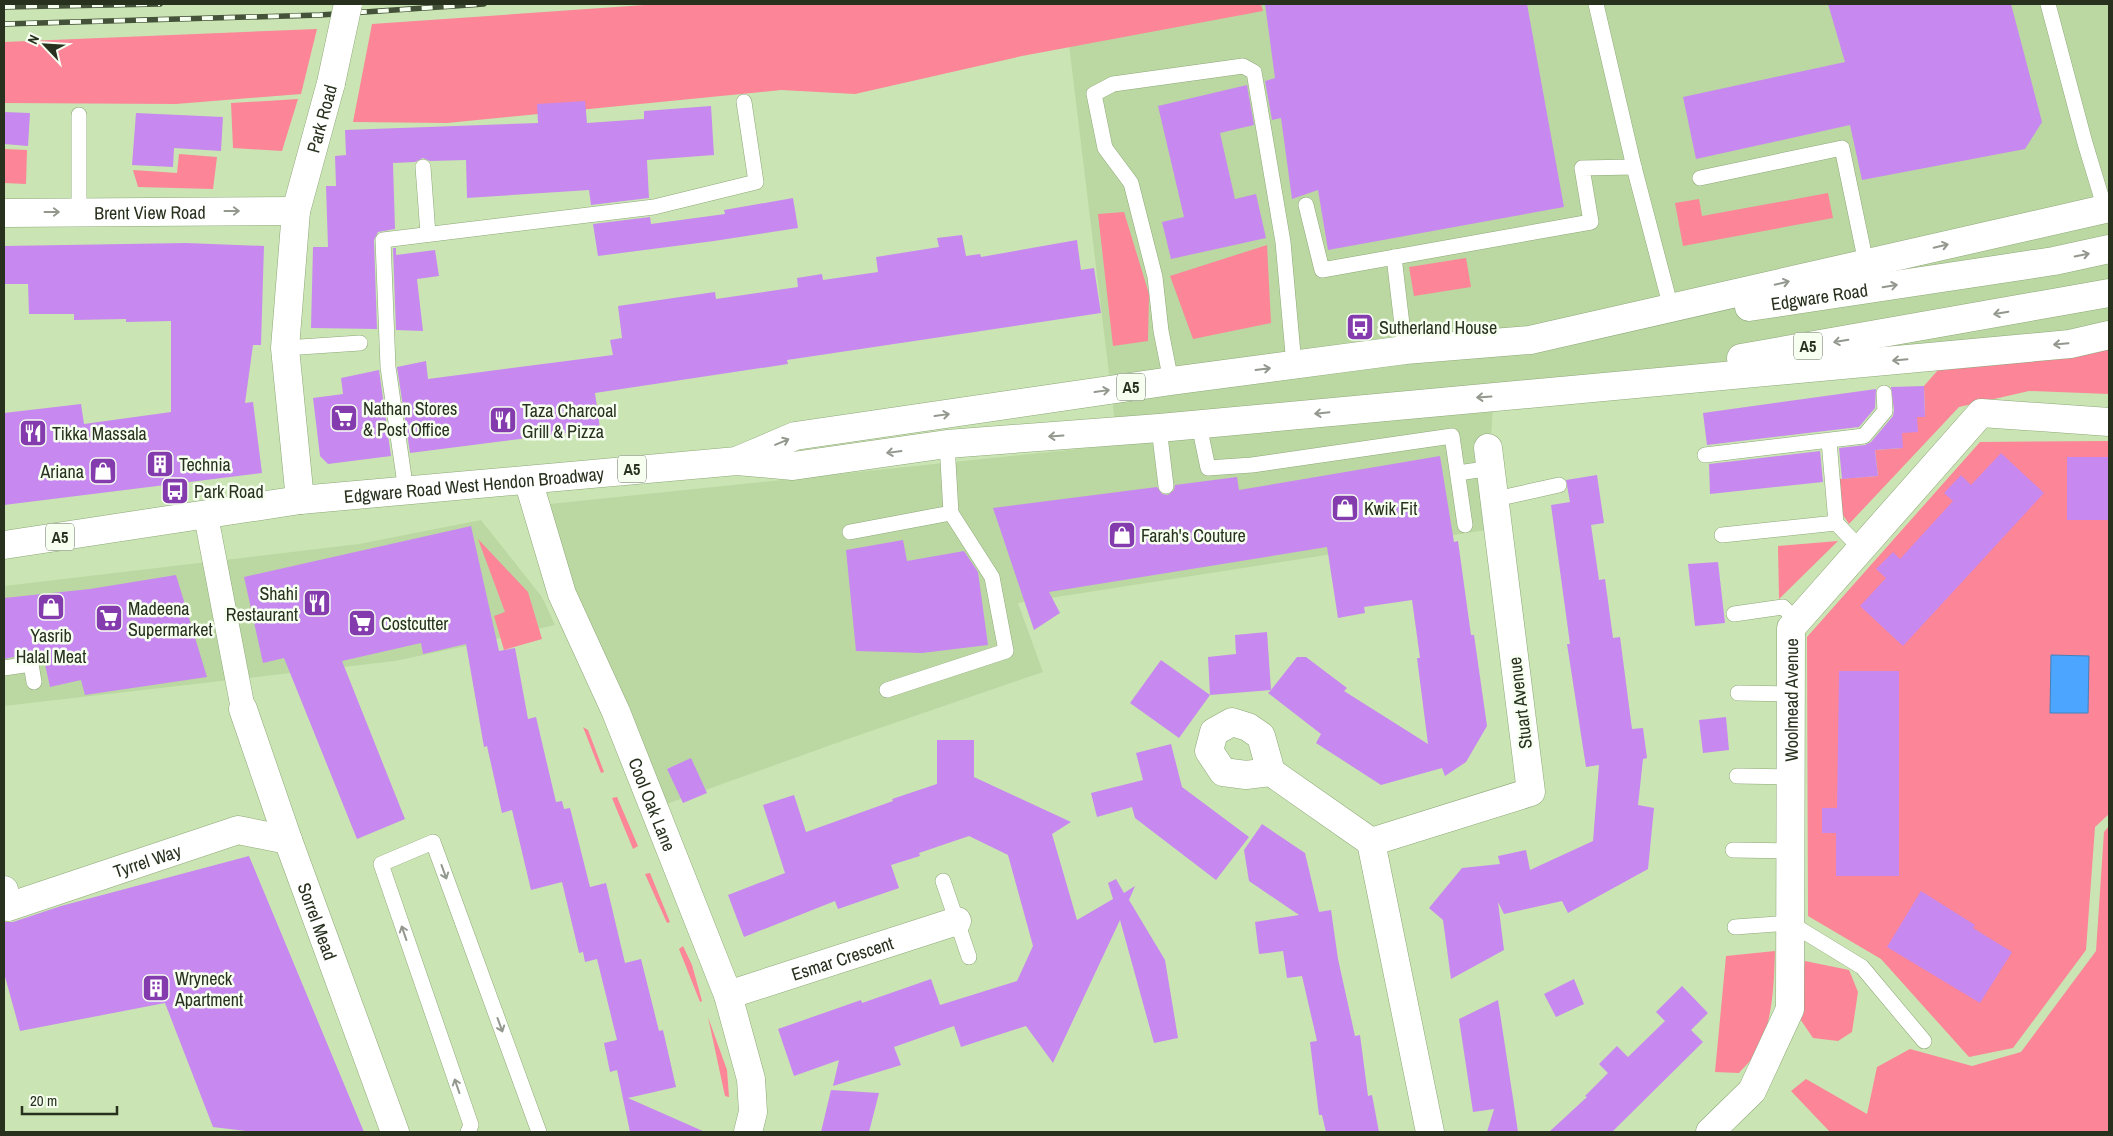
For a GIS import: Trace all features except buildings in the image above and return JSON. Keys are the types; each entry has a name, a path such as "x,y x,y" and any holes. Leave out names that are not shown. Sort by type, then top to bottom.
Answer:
{"main road":[{"name":"Park Road","path":"300,500 286,348 296,211 331,84 348,4"},
{"path":"1530,340 2107,209"},
{"name":"Brent View Road","path":"4,212 296,211"},
{"name":"Edgware Road","path":"1530,340 2054,261 2109,249"},
{"name":"A5","path":"737,460 793,466 947,444 1159,428 1533,394 2109,293"},
{"path":"1533,394 2070,344 2109,335"},
{"name":"A5","path":"737,460 795,436 1171,381 1405,350 1530,340"},
{"name":"Woolmead Avenue","path":"1710,1132 1752,1091 1790,1009 1791,628 1981,413 2109,422"},
{"name":"Stuart Avenue","path":"1371,842 1531,792 1490,458"},
{"name":"Edgware Road West Hendon Broadway","path":"300,500 737,460"},
{"name":"Cool Oak Lane","path":"528,480 562,594 616,712 728,995 752,1079 753,1112 748,1132"},
{"name":"A5","path":"4,545 206,516 300,500"},
{"name":"Sorrel Mead","path":"243,709 288,840 395,1132"},
{"path":"1271,772 1371,842 1430,1132"},
{"name":"Tyrrel Way","path":"6,898 238,830 288,840"},
{"name":"Esmar Crescent","path":"728,995 957,921"}],"street":[{"path":"206,516 243,709"}],"lane":[{"path":"1596,4 1634,168 1671,308"},
{"path":"2048,4 2085,143 2107,209"},
{"path":"1171,381 1155,277 1131,184 1105,148 1094,94 1113,84 1244,66 1254,72 1256,81 1282,242 1294,365"},
{"path":"406,491 388,367 383,240 654,207 756,182 744,102"},
{"path":"79,115 79,212"},
{"path":"1700,178 1842,148 1866,263"},
{"path":"423,167 428,234"},
{"path":"1306,205 1322,270 1591,222 1582,168 1634,168"},
{"path":"1394,257 1405,350"},
{"path":"286,348 360,343"},
{"path":"1705,456 1864,436 1885,411 1884,393"},
{"path":"1199,424 1208,468 1252,465 1452,436 1465,525"},
{"path":"1159,428 1166,486"},
{"path":"1829,441 1836,523 1861,550"},
{"path":"887,690 1006,651 992,577 951,513 947,444"},
{"path":"1458,473 1490,458"},
{"path":"1496,500 1559,485"},
{"path":"850,532 951,513"},
{"path":"1722,535 1836,523"},
{"path":"1734,614 1783,607 1798,621"},
{"path":"4,668 30,664 34,682"},
{"path":"1738,693 1791,694"},
{"path":"1737,776 1790,777"},
{"path":"468,1132 471,1125 381,864 433,842 540,1132"},
{"path":"1733,850 1790,851"},
{"path":"943,881 969,956"},
{"path":"1735,927 1790,923 1862,967 1924,1041"}],"shaded area":[{"path":"659,4 1261,4 1263,11 1022,56 855,94 781,90 447,123 353,122 372,24"},
{"path":"1064,4 2109,4 2109,321 2055,346 1116,431"},
{"path":"317,29 301,94 176,104 4,103 4,42"},
{"path":"298,99 282,151 233,148 231,103"},
{"path":"4,149 27,150 26,184 4,183"},
{"path":"179,154 217,157 213,189 138,187 133,170 177,173"},
{"path":"1828,193 1833,218 1683,246 1675,203 1699,199 1702,216"},
{"path":"1124,212 1149,294 1148,341 1113,346 1098,214"},
{"path":"1267,245 1271,323 1193,339 1170,276"},
{"path":"1466,258 1471,287 1414,296 1409,267"},
{"path":"2109,336 2109,394 2029,391 1959,407 1849,524 1839,509 1838,479 1878,476 1875,450 1902,448 1902,433 1917,417 1925,417 1924,386 1951,355"},
{"path":"1493,406 1490,456 1499,528 1018,603 1043,672 661,806 571,593 550,504"},
{"path":"2109,441 2109,814 2095,827 2086,950 2013,1048 1969,1057 1881,959 1808,916 1807,637 1980,442"},
{"path":"481,520 542,597 555,625 395,661 4,706 4,586 359,544"},
{"path":"478,539 528,592 542,639 504,650 494,616 505,612"},
{"path":"1838,541 1779,599 1778,546"},
{"path":"583,727 588,730 604,772 601,773"},
{"path":"617,797 638,846 633,849 612,798"},
{"path":"2109,826 2109,1132 1830,1132 1791,1091 1806,1079 1867,1114 1877,1067 1910,1049 1972,1066 2021,1052 2096,951 2104,832"},
{"path":"650,873 670,922 667,923 645,874"},
{"path":"683,946 692,965 702,1001 700,1002 679,949"},
{"path":"1775,951 1773,989 1769,1015 1757,1051 1739,1073 1715,1072 1726,956"},
{"path":"1805,961 1849,970 1858,992 1852,1032 1838,1041 1813,1038 1796,1013"},
{"path":"708,1017 727,1070 729,1097 725,1096"}],"water":[{"path":"2051,655 2089,656 2088,713 2050,713"}],"railway":[{"path":"4,7 160,4"},
{"path":"4,24 320,15 484,4"}],"place":[{"name":"Sutherland House","path":"1360,327"},
{"name":"Nathan Stores & Post Office","path":"344,418"},
{"name":"Taza Charcoal Grill & Pizza","path":"503,420"},
{"name":"Tikka Massala","path":"33,433"},
{"name":"Technia","path":"160,464"},
{"name":"Ariana","path":"103,471"},
{"name":"Park Road","path":"175,491"},
{"name":"Kwik Fit","path":"1345,508"},
{"name":"Farah's Couture","path":"1122,535"},
{"name":"Shahi Restaurant","path":"317,603"},
{"name":"Yasrib Halal Meat","path":"51,607"},
{"name":"Madeena Supermarket","path":"109,618"},
{"name":"Costcutter","path":"362,623"},
{"name":"Wryneck Apartment","path":"156,988"}]}
